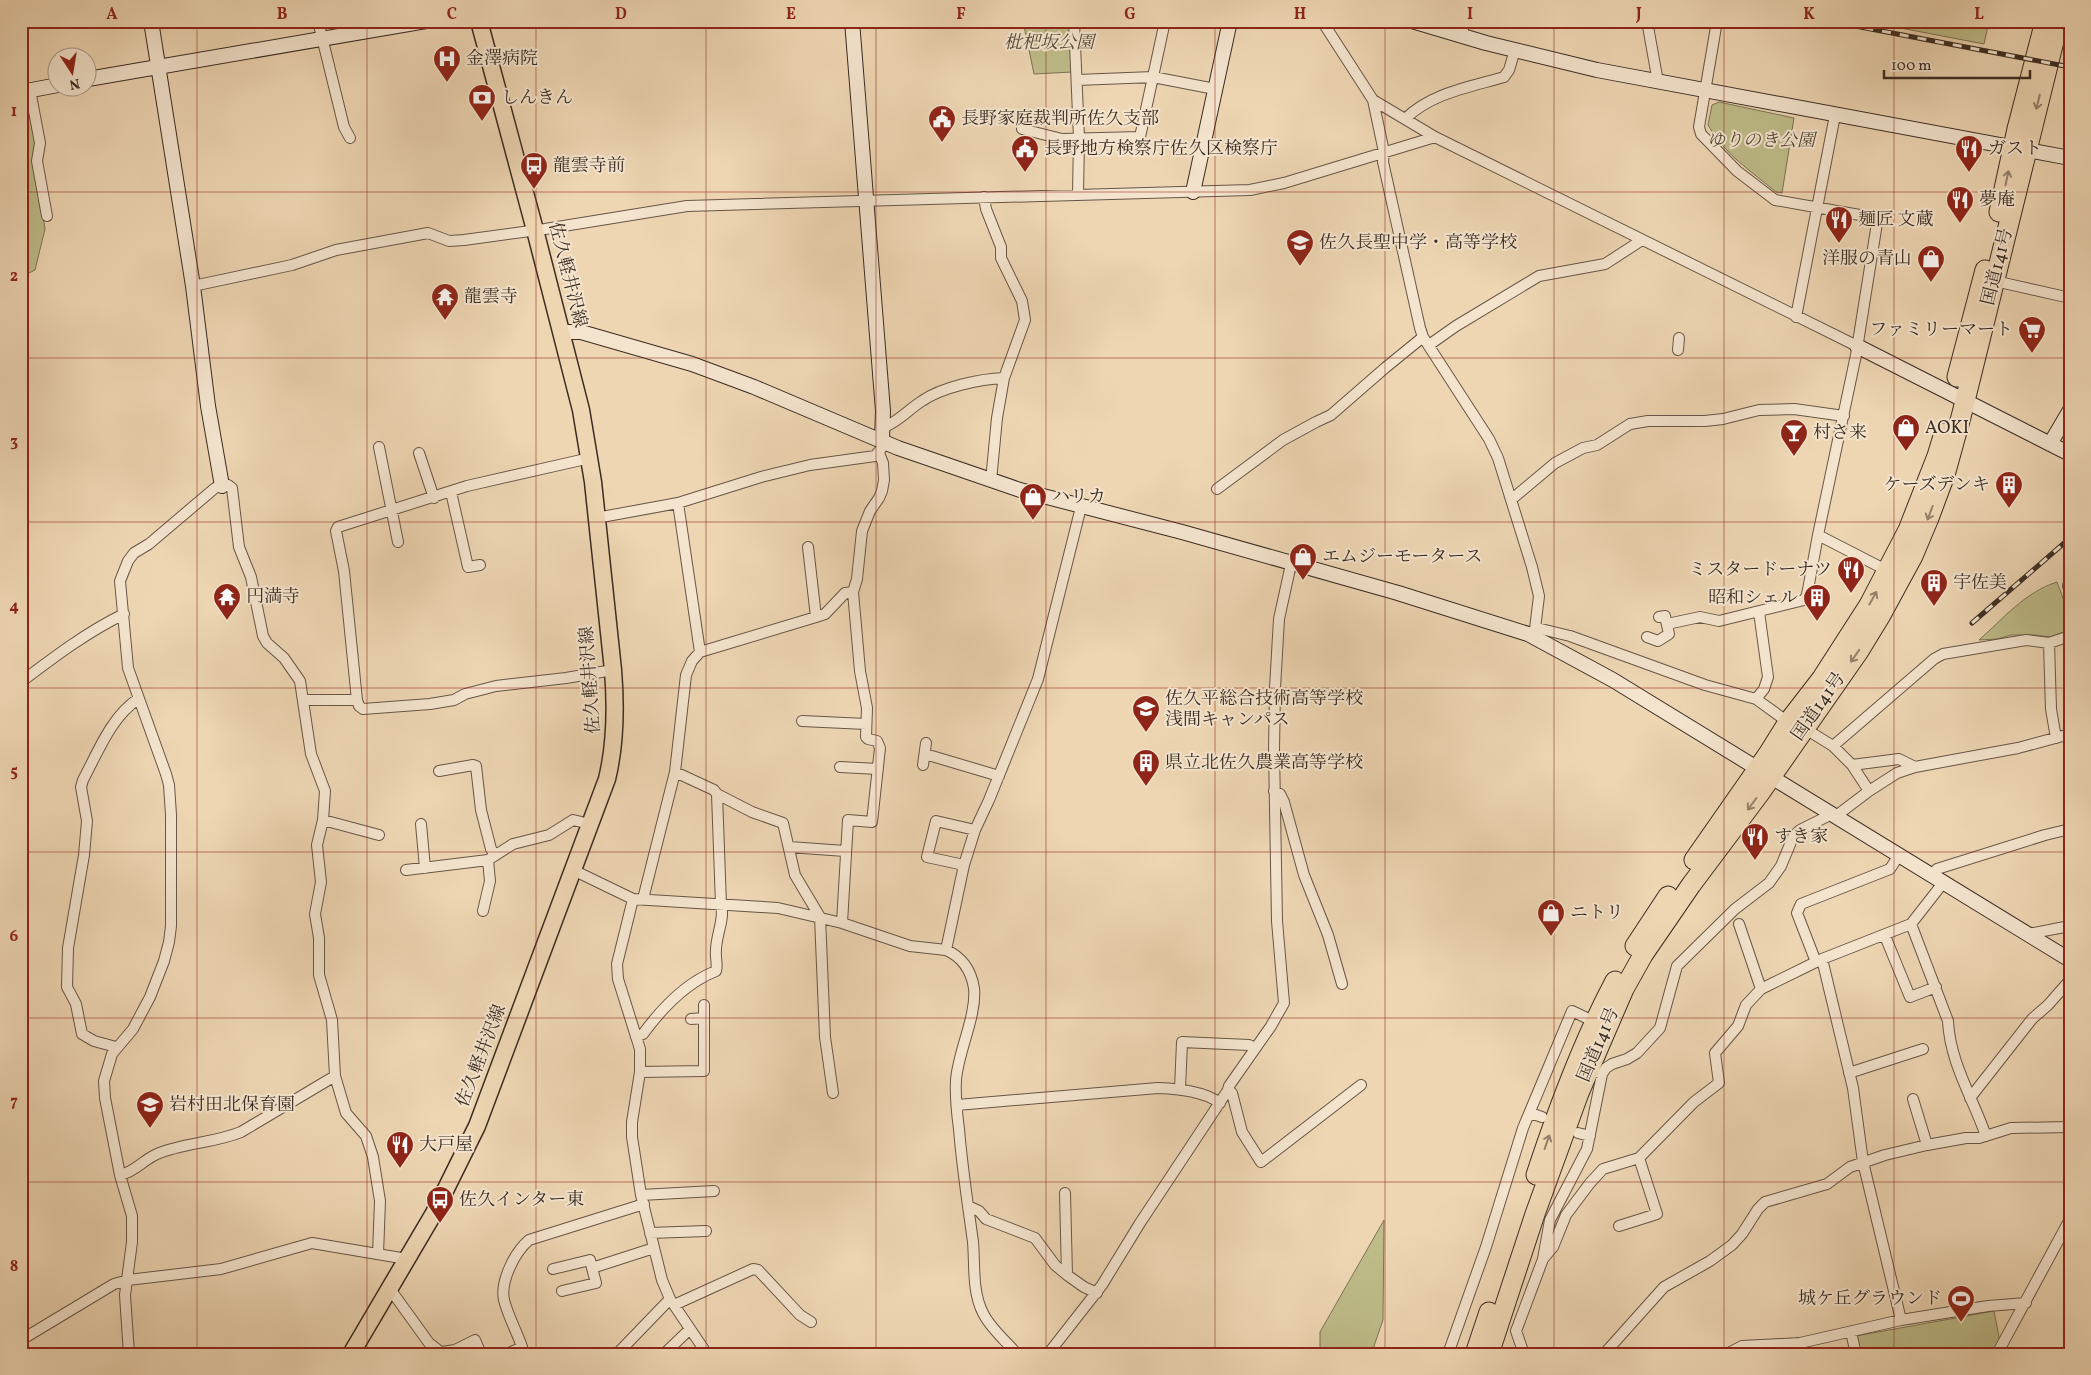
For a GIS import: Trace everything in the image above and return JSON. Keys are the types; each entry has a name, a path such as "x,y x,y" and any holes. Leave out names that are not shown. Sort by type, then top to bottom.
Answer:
{"highway":[{"name":"国道141号","path":"1489,1354 1543,1217 1624,990 1643,956 1796,725 1822,678 1888,572 1908,530 1959,397 1995,281 2045,21"},
{"name":"国道141号","path":"1796,725 1859,651 1881,615 1913,556 1945,475 1990,247 2059,21"},
{"name":"国道141号","path":"1474,1354 1554,1122 1593,1021 1623,966 1651,921 1765,772"}],"main road":[{"name":"佐久軽井沢線","path":"351,1354 453,1177 477,1126 607,779 615,742 616,704 590,458 576,389 536,230 479,21"}],"street":[{"path":"152,21 193,286 208,406 222,486"},
{"path":"318,21 344,126 350,138"},
{"path":"98,77 426,21"},
{"path":"842,923 848,820 872,822 878,769 880,745 877,741 867,738 867,708 860,671 853,592 857,579 862,531 883,486 882,440 852,21"},
{"path":"1074,21 1080,138 1078,194"},
{"path":"1022,129 1062,139 1140,137 1165,21"},
{"path":"1193,192 1230,21"},
{"path":"1322,21 1373,100 1384,152 1383,162 1400,240 1426,341 1489,438 1498,458 1512,499 1539,596 1536,632"},
{"path":"1412,21 1461,36 1597,70 2070,158"},
{"path":"1461,36 1465,21"},
{"path":"1647,21 1658,82"},
{"path":"1647,638 1658,641 1669,634 1663,620 1700,617 1719,621 1804,600 1807,595 1844,416 1877,223 1871,217 1774,200 1726,161 1699,131 1717,21"},
{"path":"1405,120 1421,105 1439,96 1504,77 1509,70 1515,50"},
{"path":"1077,80 1153,77 1215,89"},
{"path":"47,216 37,161 40,142 25,91 48,87"},
{"path":"1373,100 1435,136 2070,454"},
{"path":"1796,317 1834,115"},
{"path":"193,286 292,265 336,250 428,233 449,241 536,230 687,206 1239,191 1263,188 1435,136"},
{"path":"984,197 988,215 1001,247 1001,258 1025,311 1025,320 1004,378 997,418 991,480"},
{"path":"1217,490 1283,440 1331,415 1385,368 1426,341 1456,326 1539,276 1604,264 1642,240"},
{"path":"1995,281 2070,298"},
{"path":"561,332 581,332 692,364 754,387 917,455 991,480 1081,507 1182,532 1513,628 1570,636 1705,685 1756,699 1833,746 1852,765 1869,791"},
{"path":"1678,350 1679,338"},
{"path":"596,518 678,503 761,477 810,465 875,456 891,425 924,399 942,391 987,379 1004,378"},
{"path":"1512,499 1555,463 1583,448 1597,445 1630,424 1648,421 1705,421 1723,419 1753,411 1794,409 1844,416"},
{"path":"2050,444 2070,410"},
{"path":"379,447 398,542"},
{"path":"419,453 434,498"},
{"path":"590,458 494,479 391,510 336,529 344,571 357,700 363,709 430,704 454,700 465,694 496,686 566,678 613,670"},
{"path":"129,1354 126,1303 132,1242 132,1216 120,1175 104,1090 105,1072 116,1047 133,1029 150,997 164,961 171,926 169,785 162,760 128,668 120,581 128,561 215,488 222,486 228,485 232,488 239,547 251,577 263,636 267,643 284,658 300,681 311,754 325,791 323,820 317,845 321,882 315,914 319,938 319,975 332,1020 335,1076 346,1114 366,1136 373,1157 380,1201 378,1254"},
{"path":"451,492 464,568 480,565"},
{"path":"678,503 700,652"},
{"path":"946,950 964,865 974,830 999,776 1038,680 1081,507"},
{"path":"1818,535 1888,572"},
{"path":"808,547 816,617"},
{"path":"1048,1354 1097,1293 1140,1222 1220,1103 1229,1086 1271,1026 1284,1003 1277,921 1274,791 1276,644 1291,564"},
{"path":"2070,579 2068,580 2070,592"},
{"path":"707,1354 672,1302 662,1280 650,1233 632,1137 632,1122 640,1072 640,1049 618,979 616,964 638,899 676,772 686,675 692,661 700,652 825,614 845,593 853,592"},
{"path":"1756,699 1764,689 1768,677 1759,612"},
{"path":"21,682 65,649 107,622 124,614"},
{"path":"1536,632 2070,960"},
{"path":"1833,746 1934,659 1943,654 2026,640 2049,643 2070,636"},
{"path":"2049,643 2051,709 2056,738"},
{"path":"116,1047 94,1041 82,1034 76,1004 67,987 68,948 84,855 87,821 82,795 83,780 107,734 125,709 138,699"},
{"path":"303,700 357,700"},
{"path":"802,721 866,724"},
{"path":"1543,1259 1543,1217 1587,1148 1590,1136 1595,1072 1637,1053 1660,1028 1677,966 1735,909 1769,883 1781,866 1793,837 1800,830 1834,815 1897,773 1915,767 2018,748 2070,734"},
{"path":"924,765 926,748 999,776"},
{"path":"1852,765 1899,759 1915,767"},
{"path":"439,771 476,766 481,810 491,849 490,881 482,911"},
{"path":"840,767 878,769"},
{"path":"676,772 714,790 717,794 752,812 783,823 795,875 820,917 825,1037 833,1093"},
{"path":"1274,791 1280,794 1284,802 1304,876 1328,935 1342,984"},
{"path":"636,1037 642,1034 679,993 697,979 716,971 716,946 723,912 721,905 717,794"},
{"path":"323,820 366,838 379,835"},
{"path":"406,870 491,857 513,844 548,835 573,820 590,824"},
{"path":"964,865 927,857 936,821 974,830"},
{"path":"422,824 425,868"},
{"path":"1524,1354 1516,1331 1543,1259 1553,1247 1566,1215 1603,1169 1639,1158 1694,1102 1719,1084 1715,1053 1738,1026 1746,1005 1761,990 1819,960 1885,936 1911,924 1938,880 1937,869 2044,835 2070,829"},
{"path":"789,847 845,851"},
{"path":"1899,855 1890,870 1801,904 1797,913 1819,960 1849,1072 1863,1162 1901,1320"},
{"path":"573,870 638,899 778,908 842,923 910,946 946,950 963,961 970,973 974,986 973,1006 957,1071 957,1105 962,1169 975,1276 980,1306 986,1319 1017,1354"},
{"path":"1739,924 1761,990"},
{"path":"1911,924 1948,1021 1953,1054 1963,1084 1986,1136"},
{"path":"2028,934 2070,926"},
{"path":"1885,936 1910,996 1936,987"},
{"path":"1970,1098 2032,1019 2048,1005 2070,980"},
{"path":"640,1072 704,1071 704,1005"},
{"path":"1448,1354 1486,1246 1523,1128 1572,1012 1593,1021"},
{"path":"691,1019 704,1018"},
{"path":"1180,1090 1182,1042 1249,1045 1255,1048"},
{"path":"1849,1072 1923,1049"},
{"path":"1898,1057 1901,1068"},
{"path":"120,1175 130,1173 146,1160 158,1154 227,1138 241,1132 335,1076"},
{"path":"1228,1090 1232,1093 1242,1132 1261,1162 1361,1085"},
{"path":"957,1105 1158,1088 1180,1090 1211,1098 1220,1103"},
{"path":"1912,1099 1927,1145"},
{"path":"1530,1113 1542,1117"},
{"path":"1604,1354 1664,1287 1710,1261 1732,1245 1765,1202 1827,1184 1850,1166 1927,1145 1986,1136 2011,1128 2070,1127"},
{"path":"1578,1133 1590,1136"},
{"path":"1619,1226 1657,1214 1639,1158"},
{"path":"507,1354 522,1347 504,1300 504,1292 513,1258 528,1240 643,1200 714,1191"},
{"path":"1064,1193 1067,1275"},
{"path":"968,1206 979,1211 986,1219 1035,1238 1055,1265 1084,1287 1097,1293"},
{"path":"1997,1354 2070,1220"},
{"path":"650,1233 706,1231"},
{"path":"21,1340 114,1284 128,1280 221,1269 312,1243 407,1259"},
{"path":"592,1268 654,1248"},
{"path":"553,1269 590,1260 596,1283 562,1291"},
{"path":"617,1354 672,1302 753,1268 758,1270 800,1315 811,1322"},
{"path":"390,1289 436,1350 442,1353 455,1350 475,1340 481,1354"},
{"path":"1727,1354 1743,1350 1800,1343 1901,1320 1988,1306 2026,1303"},
{"path":"664,1354 690,1329"},
{"path":"1851,1332 1856,1354"}],"green space":[{"name":"枇杷坂公園","path":"1023,21 1069,21 1072,72 1034,74"},
{"path":"1864,21 1989,21 1984,44"},
{"path":"25,100 27,109 32,114 36,136 34,160 45,229 35,270 21,277 21,101"},
{"name":"ゆりのき公園","path":"1719,102 1794,118 1782,193 1776,192 1739,162 1714,135 1708,125 1712,105"},
{"path":"2057,582 2070,617 2070,630 2050,637 2011,635 1997,639 1979,640 2025,599"},
{"path":"1384,1220 1383,1320 1374,1346 1376,1354 1320,1354 1320,1332"},
{"name":"城ケ丘グラウンド","path":"1994,1311 2000,1342 1988,1354 1859,1354 1856,1336"}],"railway":[{"path":"1829,21 2070,67"},
{"path":"1972,623 2070,538"}],"place":[{"name":"金澤病院","path":"447,83"},
{"name":"しんきん","path":"482,122"},
{"name":"長野家庭裁判所佐久支部","path":"942,143"},
{"name":"長野地方検察庁佐久区検察庁","path":"1025,173"},
{"name":"ガスト","path":"1969,173"},
{"name":"龍雲寺前","path":"534,190"},
{"name":"夢庵","path":"1960,224"},
{"name":"麺匠 文蔵","path":"1839,244"},
{"name":"佐久長聖中学・高等学校","path":"1300,267"},
{"name":"洋服の青山","path":"1931,283"},
{"name":"龍雲寺","path":"445,321"},
{"name":"ファミリーマート","path":"2032,354"},
{"name":"AOKI","path":"1906,452"},
{"name":"村さ来","path":"1794,457"},
{"name":"ケーズデンキ","path":"2009,509"},
{"name":"ハリカ","path":"1033,521"},
{"name":"エムジーモータース","path":"1303,581"},
{"name":"ミスタードーナツ","path":"1851,594"},
{"name":"宇佐美","path":"1934,607"},
{"name":"円満寺","path":"227,621"},
{"name":"昭和シェル","path":"1817,622"},
{"name":"佐久平総合技術高等学校 浅間キャンパス","path":"1146,733"},
{"name":"県立北佐久農業高等学校","path":"1146,787"},
{"name":"すき家","path":"1755,861"},
{"name":"ニトリ","path":"1551,937"},
{"name":"岩村田北保育園","path":"150,1129"},
{"name":"大戸屋","path":"400,1169"},
{"name":"佐久インター東","path":"440,1224"},
{"name":"城ケ丘グラウンド","path":"1961,1323"}]}
